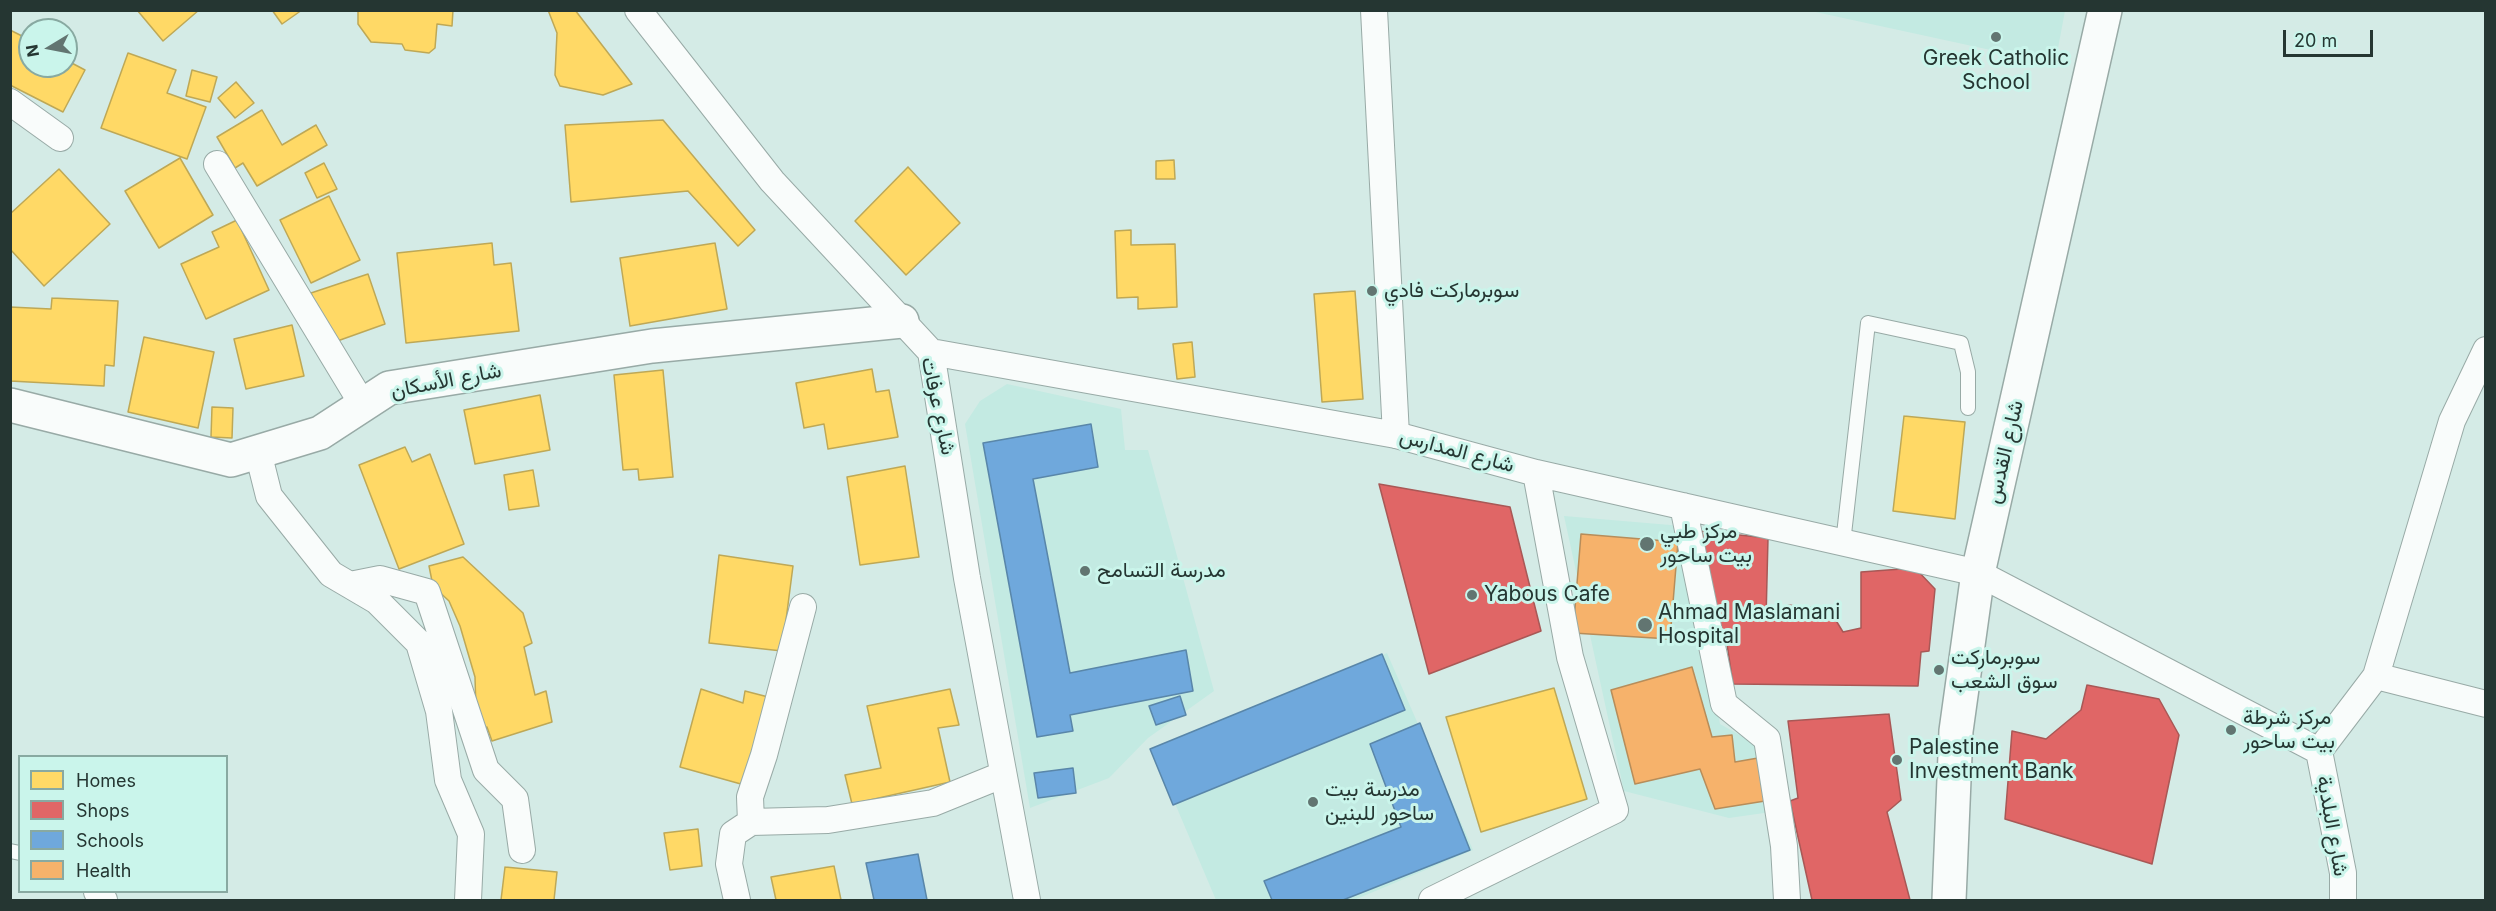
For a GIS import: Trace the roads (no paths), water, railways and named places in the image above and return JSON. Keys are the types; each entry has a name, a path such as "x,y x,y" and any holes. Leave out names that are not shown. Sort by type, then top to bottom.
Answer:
{"street":[{"name":"شارع عرفات","path":"638,10 772,181 931,352 1002,774 1027,900"},
{"path":"1374,10 1396,435"},
{"name":"شارع القدس","path":"1949,900 1956,731 1978,573 2105,10"},
{"path":"10,102 60,138"},
{"path":"217,164 363,405"},
{"name":"شارع الأسكان","path":"10,405 231,460 320,433 389,388 652,346 902,321"},
{"path":"2319,752 2376,676 2452,421 2486,350"},
{"name":"شارع المدارس","path":"931,352 1396,435 1536,473 1978,573 2319,752"},
{"path":"258,452 269,496 331,574 377,601 419,643 439,711 448,780 471,834 468,900"},
{"path":"1432,900 1615,810 1570,657 1536,473"},
{"path":"1683,506 1724,704 1767,739 1784,846 1787,900"},
{"path":"350,585 380,579 427,592 486,770 515,799 522,850"},
{"path":"751,822 750,797 764,755 802,607"},
{"path":"2376,676 2486,704"},
{"name":"شارع البلدية","path":"2319,752 2343,873 2343,900"},
{"path":"737,900 729,864 733,834 751,822 828,820 933,803 1002,774"}],"lane":[{"path":"1843,543 1868,323 1961,343 1968,372 1968,408"}],"place":[{"name":"Greek Catholic School","path":"1996,37"},
{"name":"سوبرماركت فادي","path":"1372,291"},
{"name":"مركز طبي بيت ساحور","path":"1647,544"},
{"name":"مدرسة التسامح","path":"1085,571"},
{"name":"Yabous Cafe","path":"1472,595"},
{"name":"Ahmad Maslamani Hospital","path":"1645,625"},
{"name":"سوبرماركت سوق الشعب","path":"1939,670"},
{"name":"مركز شرطة بيت ساحور","path":"2231,730"},
{"name":"Palestine Investment Bank","path":"1897,760"},
{"name":"مدرسة بيت ساحور للبنين","path":"1313,802"}]}
